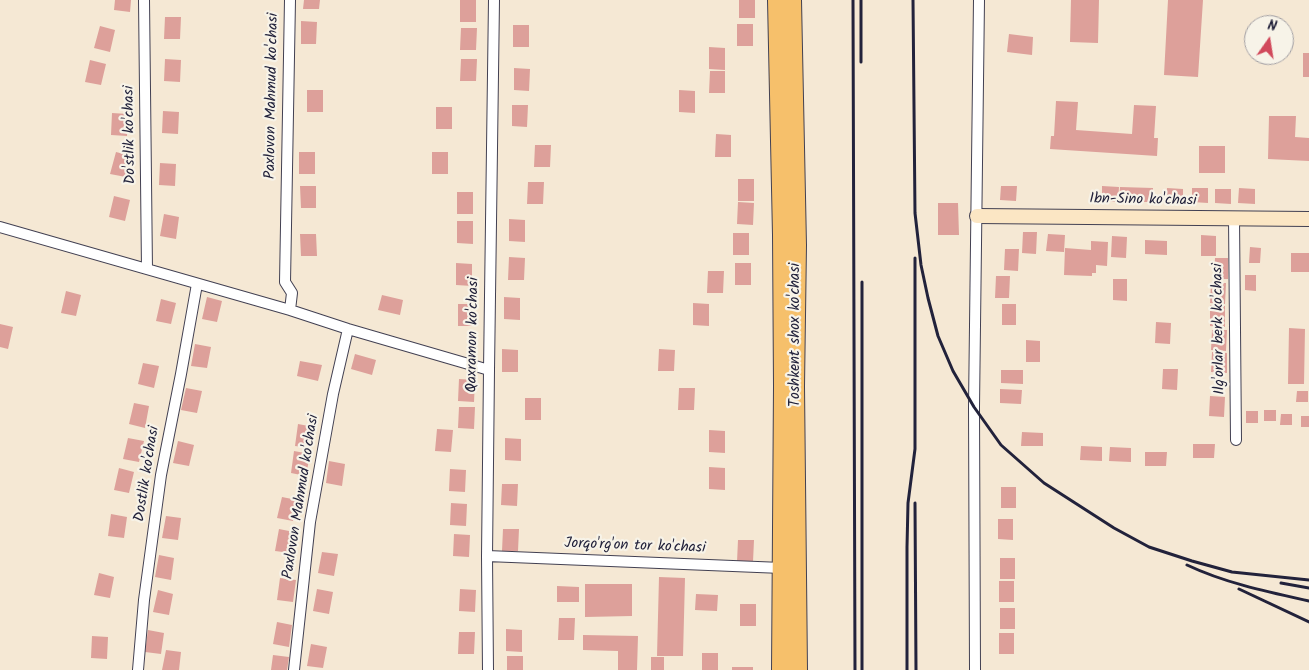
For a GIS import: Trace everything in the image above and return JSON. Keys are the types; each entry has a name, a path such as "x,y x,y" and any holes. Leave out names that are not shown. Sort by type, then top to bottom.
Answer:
{"highway":[{"name":"Toshkent shox ko'chasi","path":"777,0 782,225 798,670"},
{"name":"Toshkent shox ko'chasi","path":"781,670 782,568 796,245 792,0"}],"main road":[{"name":"Ibn-Sino ko'chasi","path":"977,216 1309,219"}],"street":[{"name":"Do'stlik ko'chasi","path":"144,0 147,269"},
{"name":"Paxlovon Mahmud ko'chasi","path":"290,0 285,282 292,293 290,310"},
{"name":"Qaxramon ko'chasi","path":"488,670 488,370 494,0"},
{"path":"975,670 974,407 979,0"},
{"name":"Ilg'orlar berk ko'chasi","path":"1234,218 1236,440"},
{"path":"0,228 290,310 488,370"},
{"name":"Dostlik ko'chasi","path":"138,670 144,600 161,475 197,284"},
{"name":"Paxlovon Mahmud ko'chasi","path":"294,670 310,522 333,394 348,329"},
{"name":"Jorqo'rg'on tor ko'chasi","path":"487,556 782,568"}],"building":[{"path":"115,0 131,0 130,12 114,10"},
{"path":"304,0 320,0 319,9 303,9"},
{"path":"460,0 476,0 476,22 460,22"},
{"path":"739,0 755,0 755,18 739,18"},
{"path":"1071,0 1099,0 1098,43 1070,42"},
{"path":"1168,0 1203,0 1198,77 1164,75"},
{"path":"165,17 181,17 180,39 164,39"},
{"path":"301,21 317,22 316,44 301,44"},
{"path":"737,24 753,24 753,46 737,46"},
{"path":"513,25 529,25 529,47 513,47"},
{"path":"100,26 115,30 110,52 94,48"},
{"path":"461,28 477,28 476,50 460,50"},
{"path":"1009,34 1033,37 1032,55 1007,52"},
{"path":"709,47 725,48 725,70 709,69"},
{"path":"1303,53 1309,53 1309,77 1303,77"},
{"path":"165,59 181,60 180,82 164,81"},
{"path":"461,59 477,59 476,81 460,81"},
{"path":"90,60 106,64 101,85 85,82"},
{"path":"514,68 530,69 529,91 514,90"},
{"path":"710,71 725,71 725,93 709,93"},
{"path":"307,90 323,90 323,112 307,112"},
{"path":"679,90 695,91 695,113 679,112"},
{"path":"1056,101 1078,102 1076,130 1132,134 1134,105 1156,106 1154,138 1158,138 1157,156 1050,149 1051,136 1054,136"},
{"path":"512,105 528,105 527,127 512,126"},
{"path":"436,107 452,107 452,129 436,129"},
{"path":"163,111 179,112 178,134 162,133"},
{"path":"112,113 128,114 127,136 111,135"},
{"path":"1269,116 1296,116 1295,137 1309,138 1309,161 1268,159"},
{"path":"716,134 731,135 731,157 715,157"},
{"path":"535,145 551,145 550,167 534,167"},
{"path":"1199,146 1225,146 1225,173 1199,173"},
{"path":"116,152 131,156 126,177 110,174"},
{"path":"299,152 315,152 315,174 299,174"},
{"path":"432,152 448,152 448,174 432,174"},
{"path":"160,163 176,164 175,186 159,185"},
{"path":"738,179 754,179 754,201 738,201"},
{"path":"528,182 544,182 543,204 527,204"},
{"path":"300,186 316,186 316,208 301,208"},
{"path":"1001,186 1017,186 1016,201 1000,200"},
{"path":"1102,186 1119,187 1118,202 1102,201"},
{"path":"1120,187 1153,188 1153,202 1119,202"},
{"path":"1167,188 1183,189 1183,203 1166,203"},
{"path":"1192,188 1208,188 1208,203 1192,202"},
{"path":"1239,188 1255,189 1255,204 1238,203"},
{"path":"1215,189 1231,189 1231,204 1215,203"},
{"path":"457,192 473,192 473,214 457,214"},
{"path":"114,196 130,200 125,221 109,217"},
{"path":"738,202 754,203 753,225 737,224"},
{"path":"938,203 958,203 959,235 938,235"},
{"path":"164,214 179,217 176,239 160,236"},
{"path":"509,219 525,220 525,242 509,241"},
{"path":"457,221 473,221 473,244 457,243"},
{"path":"1023,232 1037,232 1036,254 1022,253"},
{"path":"733,233 749,233 749,255 733,255"},
{"path":"300,234 316,234 317,256 301,256"},
{"path":"1048,234 1065,235 1064,252 1046,251"},
{"path":"1201,235 1216,236 1216,256 1201,256"},
{"path":"1112,236 1127,237 1126,258 1111,257"},
{"path":"1145,240 1167,241 1167,255 1145,254"},
{"path":"1091,241 1108,242 1107,266 1096,265 1096,273 1092,273 1092,276 1064,275 1065,248 1091,250"},
{"path":"1250,247 1261,248 1260,263 1249,263"},
{"path":"1005,249 1019,249 1018,271 1004,270"},
{"path":"1291,253 1309,253 1309,272 1291,272"},
{"path":"509,257 525,258 524,280 508,280"},
{"path":"1215,258 1228,258 1228,279 1214,279"},
{"path":"456,263 472,264 472,286 456,285"},
{"path":"735,263 751,263 751,285 735,285"},
{"path":"708,271 724,271 723,293 707,293"},
{"path":"1245,275 1256,275 1256,291 1245,290"},
{"path":"996,276 1010,276 1009,298 995,298"},
{"path":"1113,279 1127,279 1127,301 1113,300"},
{"path":"1211,283 1226,283 1225,304 1210,303"},
{"path":"66,291 81,295 76,316 61,313"},
{"path":"382,295 403,300 400,315 378,310"},
{"path":"207,297 222,301 217,322 202,319"},
{"path":"504,297 520,298 520,320 504,319"},
{"path":"161,299 176,303 171,324 156,321"},
{"path":"693,303 709,304 709,326 693,325"},
{"path":"458,304 474,304 474,326 458,326"},
{"path":"1002,304 1016,304 1016,325 1002,325"},
{"path":"1210,305 1225,306 1225,327 1210,326"},
{"path":"1156,322 1171,323 1170,344 1155,343"},
{"path":"0,324 13,327 8,349 0,347"},
{"path":"1289,328 1305,329 1304,384 1288,384"},
{"path":"1212,330 1227,330 1226,351 1211,350"},
{"path":"1026,340 1040,341 1040,362 1026,362"},
{"path":"195,344 211,347 207,368 191,366"},
{"path":"502,349 518,350 518,372 502,372"},
{"path":"659,349 675,350 674,371 658,371"},
{"path":"1212,352 1227,353 1227,373 1211,372"},
{"path":"355,354 376,360 372,375 351,369"},
{"path":"300,361 322,365 318,381 297,376"},
{"path":"143,363 159,366 154,388 138,384"},
{"path":"1163,369 1178,369 1177,390 1162,389"},
{"path":"1001,370 1023,370 1023,384 1001,383"},
{"path":"459,379 475,380 474,402 458,401"},
{"path":"186,388 202,391 197,413 181,410"},
{"path":"679,388 695,388 694,410 678,410"},
{"path":"1000,389 1022,390 1021,404 1000,403"},
{"path":"1297,391 1308,391 1308,402 1296,402"},
{"path":"1210,396 1225,397 1224,417 1209,416"},
{"path":"525,398 541,398 541,420 525,420"},
{"path":"134,403 149,406 145,428 129,424"},
{"path":"459,407 475,407 474,429 458,428"},
{"path":"1264,410 1276,410 1276,421 1264,421"},
{"path":"1246,411 1258,411 1258,423 1246,423"},
{"path":"1281,414 1292,414 1292,425 1280,425"},
{"path":"1301,416 1309,416 1309,427 1301,427"},
{"path":"298,424 314,427 311,448 295,446"},
{"path":"437,429 453,430 451,452 435,451"},
{"path":"709,430 725,431 725,453 709,452"},
{"path":"1022,432 1043,433 1043,446 1021,446"},
{"path":"128,438 144,441 139,462 123,459"},
{"path":"505,438 521,439 521,461 505,460"},
{"path":"178,441 194,445 189,466 173,463"},
{"path":"1193,444 1215,444 1214,458 1193,458"},
{"path":"1081,446 1102,447 1102,461 1080,460"},
{"path":"1110,447 1131,448 1131,462 1109,461"},
{"path":"294,451 310,454 306,476 291,473"},
{"path":"1145,452 1167,452 1166,466 1145,466"},
{"path":"329,461 345,464 342,486 326,483"},
{"path":"709,467 725,468 725,490 709,489"},
{"path":"119,468 134,472 129,493 114,490"},
{"path":"450,469 466,470 465,492 449,491"},
{"path":"502,484 518,484 517,506 501,505"},
{"path":"1001,487 1016,487 1016,508 1001,508"},
{"path":"282,497 297,500 293,521 277,518"},
{"path":"451,503 467,504 466,526 450,525"},
{"path":"111,514 127,517 124,538 108,536"},
{"path":"166,516 181,518 178,540 162,538"},
{"path":"998,519 1013,519 1013,540 998,539"},
{"path":"279,529 294,532 291,553 275,551"},
{"path":"503,529 519,529 518,551 502,551"},
{"path":"454,534 470,535 469,557 453,556"},
{"path":"738,540 754,540 753,562 737,562"},
{"path":"322,552 338,554 334,576 318,573"},
{"path":"159,555 174,558 171,580 155,577"},
{"path":"1000,558 1015,558 1015,579 1000,579"},
{"path":"99,573 114,577 110,598 94,595"},
{"path":"659,577 685,578 683,656 657,656"},
{"path":"280,578 296,580 293,602 277,600"},
{"path":"999,581 1014,581 1014,602 999,602"},
{"path":"585,584 632,584 632,616 585,617"},
{"path":"557,586 579,587 579,602 557,602"},
{"path":"317,589 333,592 329,614 313,611"},
{"path":"460,589 476,590 475,612 459,611"},
{"path":"158,590 173,594 169,615 153,612"},
{"path":"696,594 718,595 717,611 695,610"},
{"path":"740,604 756,604 756,626 740,626"},
{"path":"1000,608 1015,608 1015,629 1000,629"},
{"path":"559,618 575,618 574,640 558,640"},
{"path":"277,622 292,625 289,647 273,644"},
{"path":"506,629 522,630 522,652 506,651"},
{"path":"148,630 164,633 161,654 145,652"},
{"path":"459,632 475,632 474,654 458,654"},
{"path":"999,633 1014,633 1014,654 999,654"},
{"path":"583,635 638,636 637,670 618,670 618,651 583,650"},
{"path":"92,636 108,637 107,659 91,658"},
{"path":"311,644 327,647 323,668 307,666"},
{"path":"166,650 181,652 179,670 162,670"},
{"path":"702,653 718,653 718,670 702,670"},
{"path":"273,655 289,657 287,670 271,670"},
{"path":"507,656 523,656 523,670 507,670"},
{"path":"651,657 664,657 664,670 651,670"},
{"path":"732,667 753,667 753,670 732,670"}],"railway":[{"path":"853,0 855,670"},
{"path":"861,0 861,62"},
{"path":"913,0 915,213 921,265 938,336 953,371 974,407 1001,445 1044,483 1114,528 1149,547 1232,572 1309,580"},
{"path":"907,670 908,503 915,449 915,258"},
{"path":"862,282 862,670"},
{"path":"915,503 916,670"},
{"path":"1187,565 1231,582 1309,601"},
{"path":"1281,583 1309,588"},
{"path":"1239,589 1309,622"}]}
